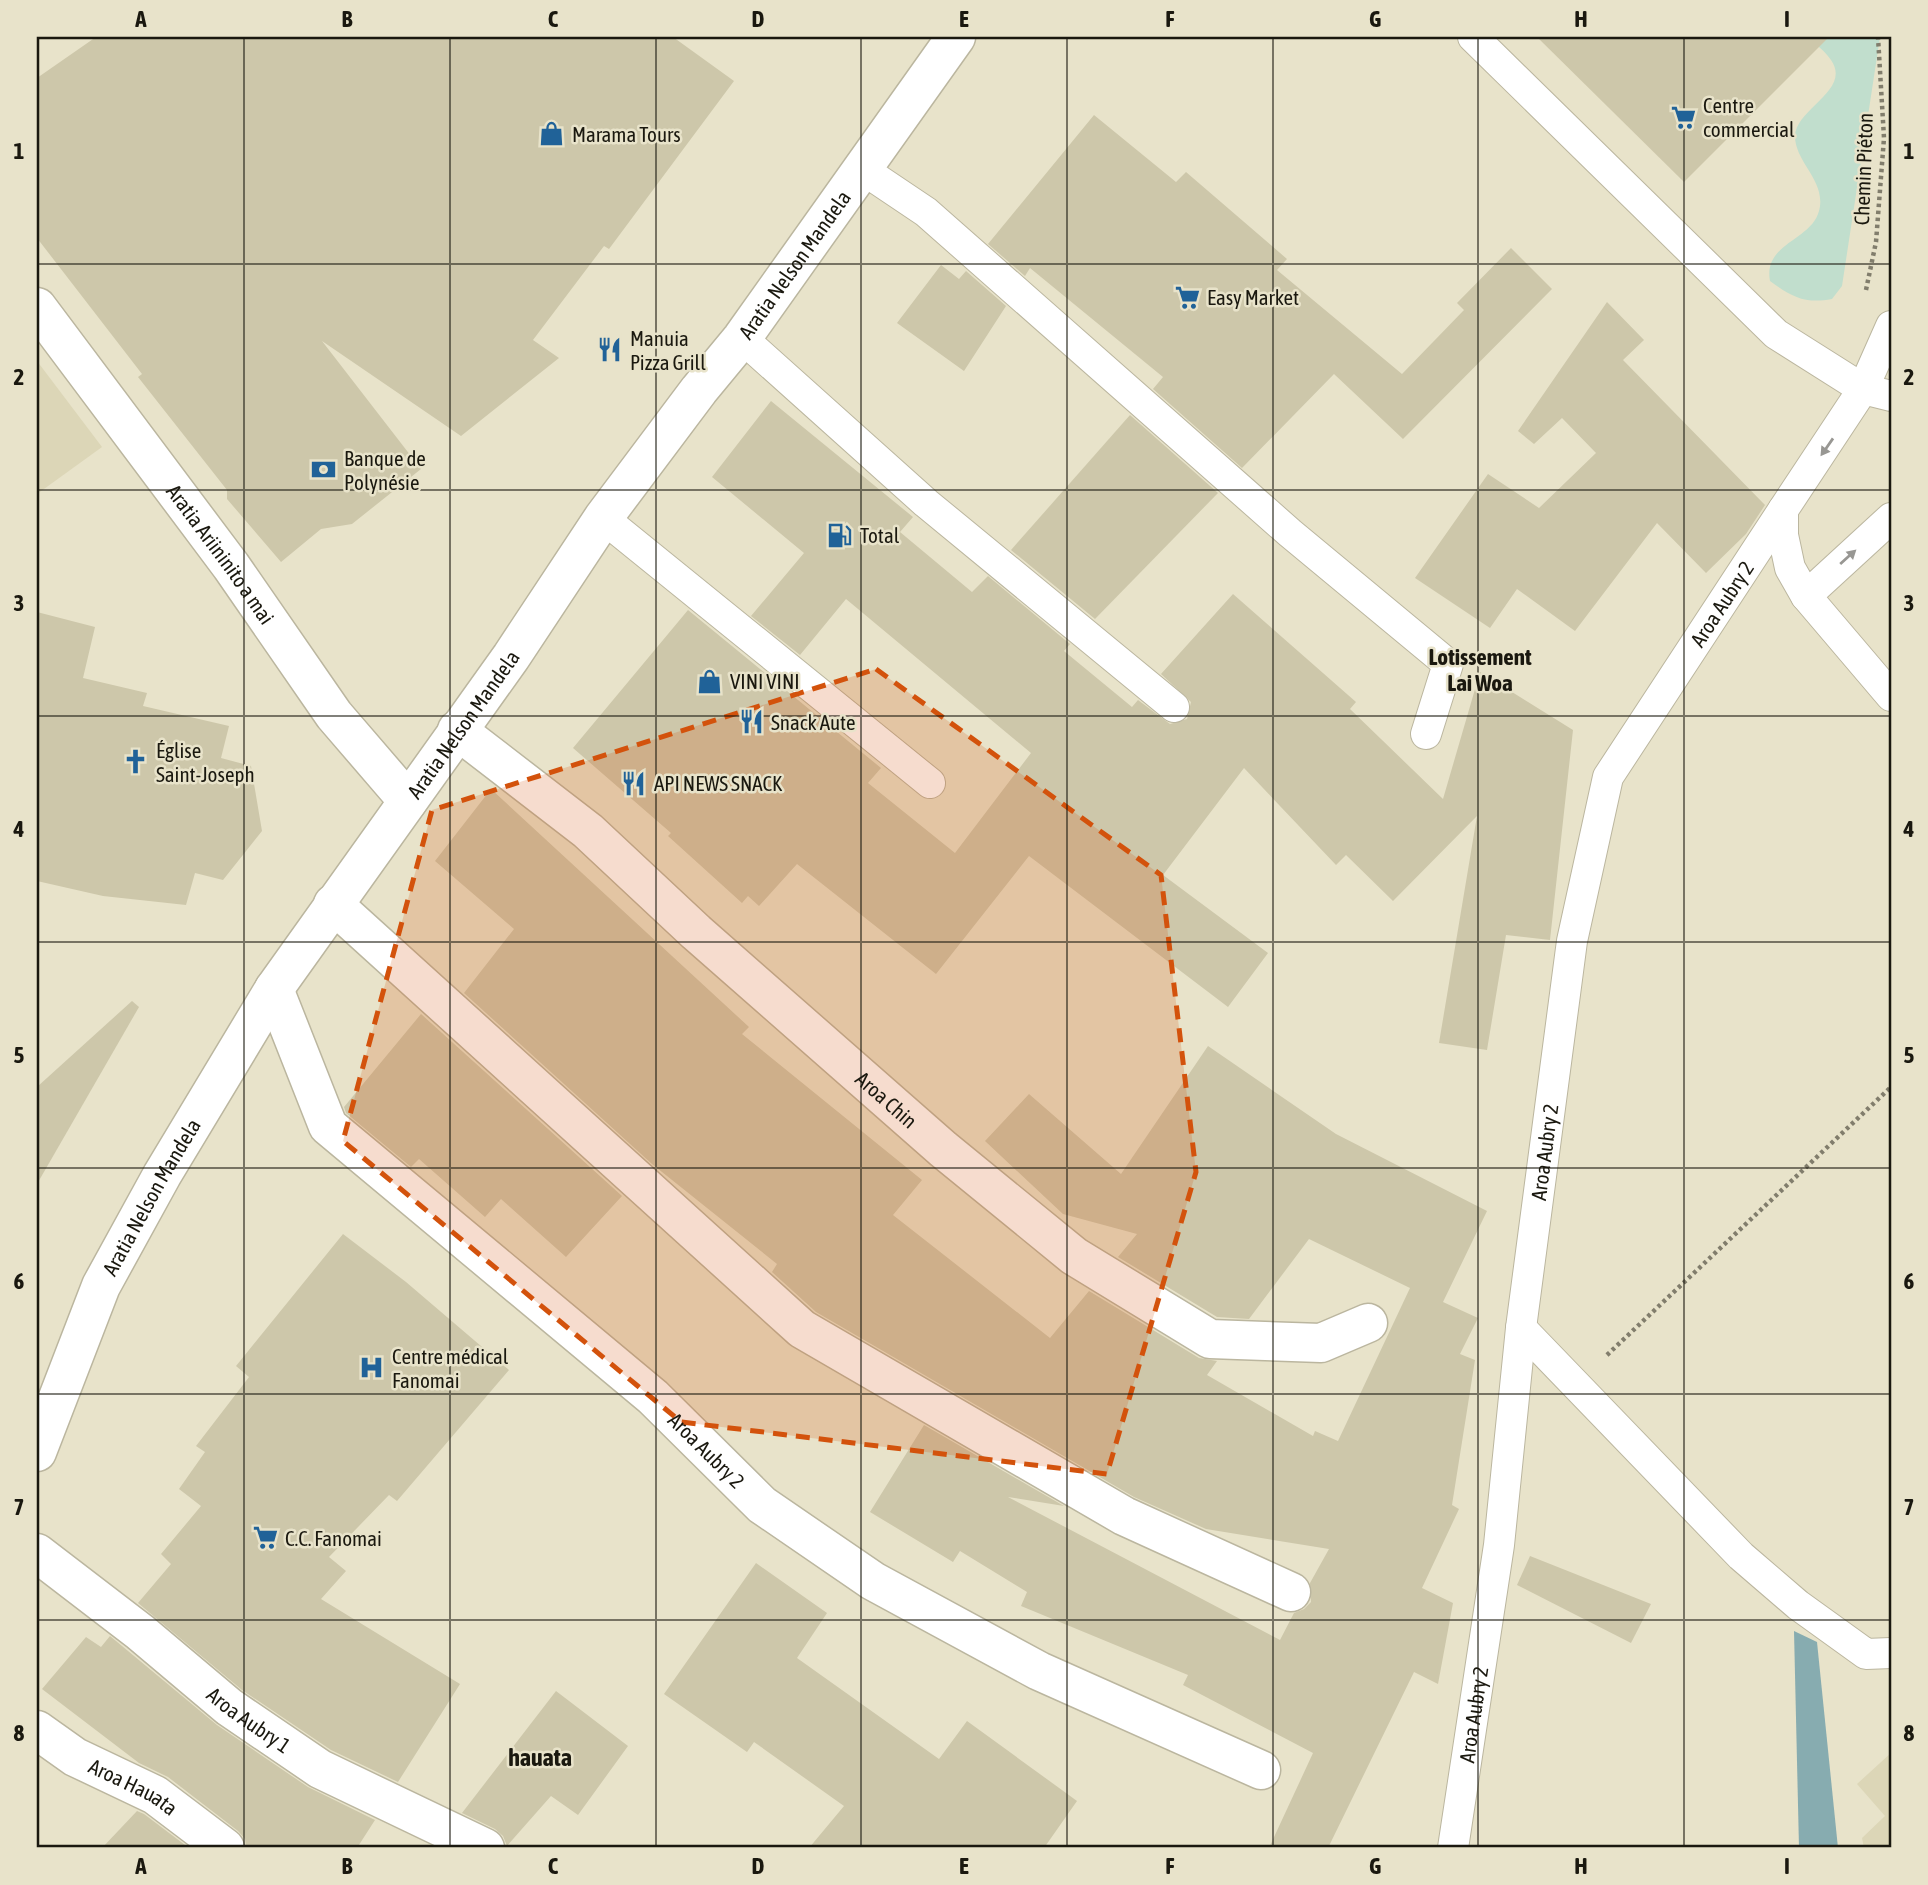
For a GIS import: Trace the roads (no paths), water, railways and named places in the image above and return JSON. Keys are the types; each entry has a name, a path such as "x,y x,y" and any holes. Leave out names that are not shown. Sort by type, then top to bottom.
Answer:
{"street":[{"name":"Aratia Nelson Mandela","path":"37,1452 47,1400 101,1286 168,1163 275,989 511,657 603,518 699,390 742,338 954,38"},
{"name":"Aratia Ariininito a mai","path":"37,307 231,566 334,715 408,801"},
{"name":"Aroa Chin","path":"457,730 588,831 696,932 943,1149 1074,1256 1210,1339 1321,1343 1368,1323"},
{"path":"333,904 802,1329 1124,1516 1291,1592"},
{"name":"Aroa Aubry 2","path":"275,989 328,1126 653,1397 762,1505 873,1581 1027,1665 1261,1770"},
{"name":"Aroa Aubry 1","path":"37,1553 140,1632 229,1707 320,1769 485,1848"},
{"name":"Aroa Hauata","path":"37,1730 75,1757 155,1795 225,1848"}],"lane":[{"path":"1473,37 1776,334 1877,393"},
{"path":"862,169 926,212 1290,533 1448,664 1426,734"},
{"name":"Aroa Aubry 2","path":"1453,1848 1499,1545 1521,1328 1572,941 1608,777 1783,510 1877,393 1891,326"},
{"path":"742,338 926,503 1174,707"},
{"path":"1783,510 1785,554 1806,596 1891,696"},
{"path":"603,518 930,783"},
{"path":"1806,596 1891,518"},
{"path":"1521,1328 1741,1556 1798,1605 1866,1654 1891,1653"}],"water":[{"path":"1794,1631 1817,1642 1838,1848 1799,1848"}],"place":[{"name":"Centre commercial","path":"1683,117"},
{"name":"Marama Tours","path":"552,134"},
{"name":"Easy Market","path":"1187,297"},
{"name":"Manuia Pizza Grill","path":"610,350"},
{"name":"Banque de Polynésie","path":"324,470"},
{"name":"Total","path":"840,535"},
{"name":"VINI VINI","path":"710,681"},
{"name":"Snack Aute","path":"751,722"},
{"name":"Église Saint-Joseph","path":"136,762"},
{"name":"API NEWS SNACK","path":"634,783"},
{"name":"Centre médical Fanomai","path":"372,1368"},
{"name":"C.C. Fanomai","path":"265,1538"}],"district":[{"name":"Lotissement Lai Woa","path":"1480,670"},
{"name":"hauata","path":"540,1757"}]}
